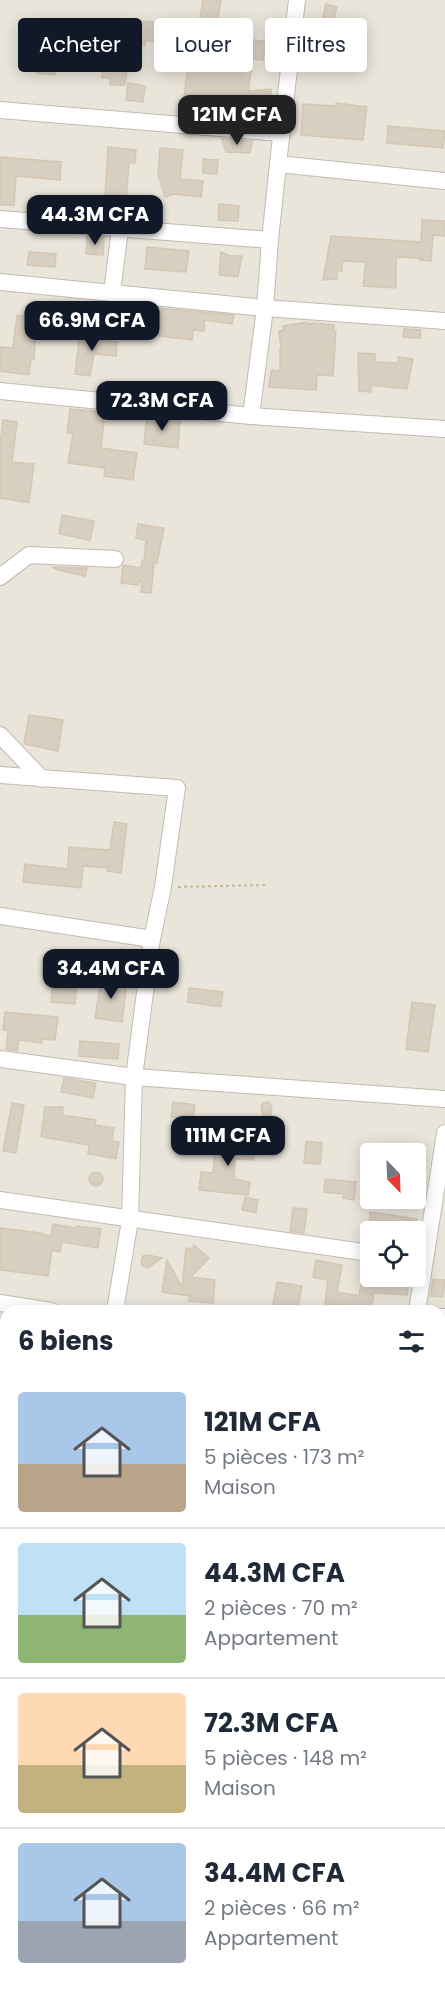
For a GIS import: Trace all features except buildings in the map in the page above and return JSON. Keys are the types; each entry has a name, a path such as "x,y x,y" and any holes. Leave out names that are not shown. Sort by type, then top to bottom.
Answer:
{"street":[{"path":"251,416 265,308 281,133 297,0"},
{"path":"0,110 281,133"},
{"path":"278,164 445,181"},
{"path":"0,219 270,240"},
{"path":"112,293 120,229"},
{"path":"0,282 265,308 445,321"},
{"path":"0,391 251,416 445,429"},
{"path":"0,577 29,555 115,559"},
{"path":"0,735 42,778"},
{"path":"0,776 177,789 163,887 152,939 134,1077 130,1220 116,1305"},
{"path":"0,916 152,939"},
{"path":"0,1059 134,1077 445,1099"},
{"path":"426,1230 445,1133"},
{"path":"0,1200 360,1252"},
{"path":"417,1305 418,1287"}],"path":[{"path":"163,887 265,885"}],"shaded area":[{"path":"0,0 445,0 445,1305 0,1305"}]}
